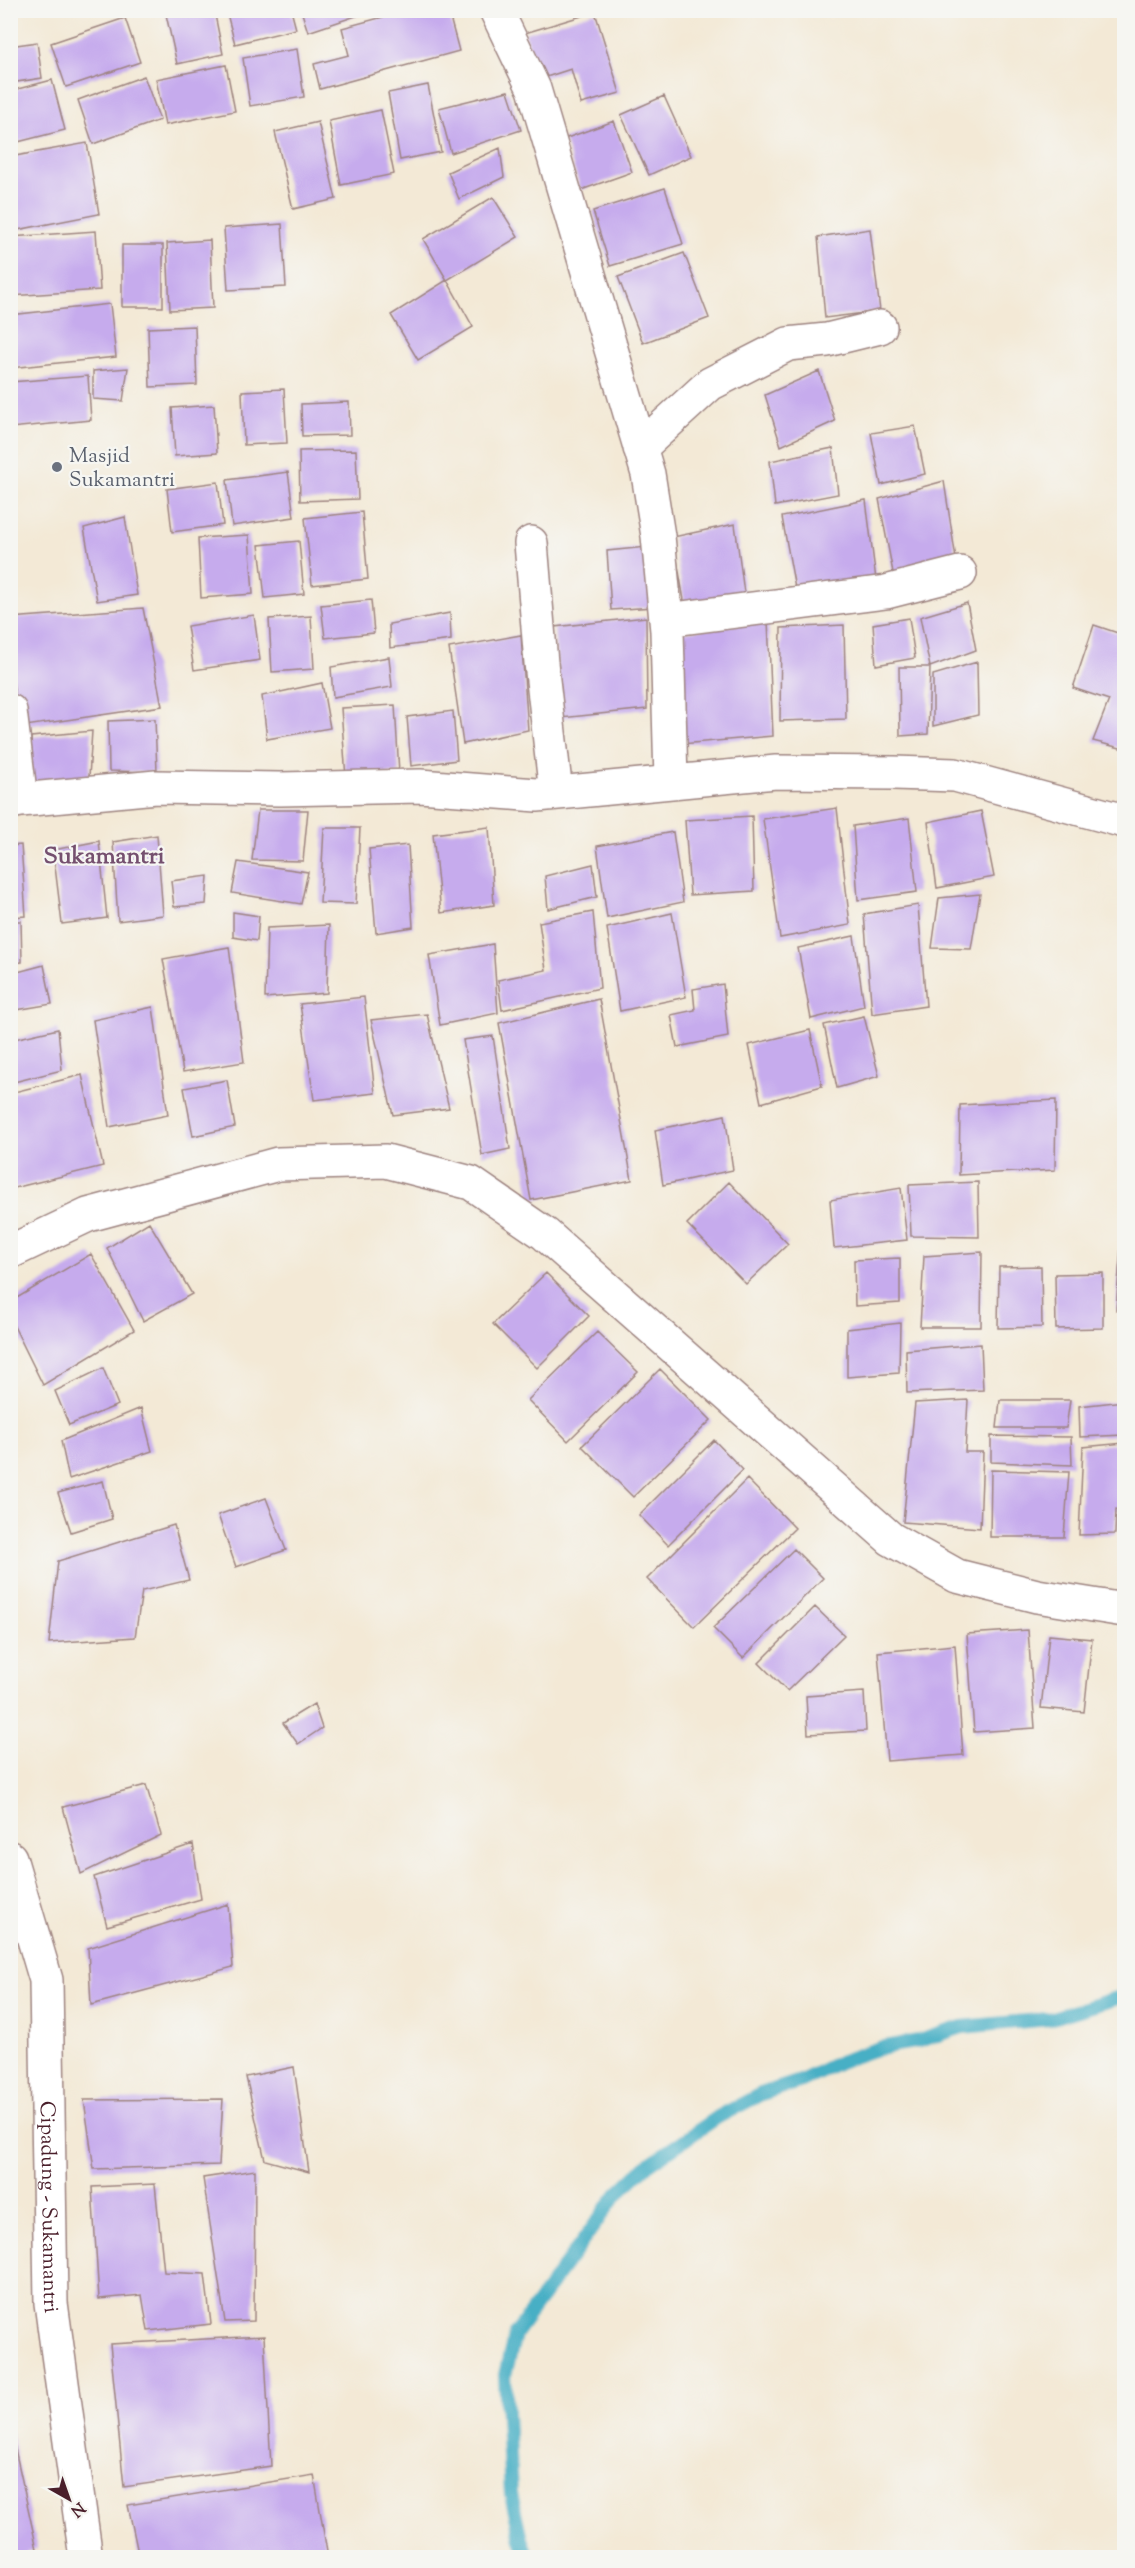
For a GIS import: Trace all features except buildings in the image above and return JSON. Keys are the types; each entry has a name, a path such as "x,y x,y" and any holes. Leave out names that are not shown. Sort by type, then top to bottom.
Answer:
{"street":[{"path":"496,10 534,89 648,474 666,620 671,781"},
{"path":"640,448 710,384 788,344 827,340 880,327"},
{"path":"531,543 541,663 556,792"},
{"path":"666,620 886,592 960,573"},
{"path":"10,711 16,801 156,787 280,789 420,786 537,795 776,772 955,775 1125,821"},
{"path":"10,1252 88,1215 278,1164 386,1161 471,1183 545,1234 891,1539 957,1576 1037,1596 1125,1610"},
{"name":"Cipadung - Sukamantri","path":"10,1858 46,1980 51,2302 86,2558"}],"waterway":[{"path":"528,2558 521,2539 511,2494 505,2375 515,2334 617,2194 645,2167 718,2117 761,2094 801,2081 839,2062 879,2048 919,2041 962,2027 1049,2019 1124,1996"}],"place":[{"name":"Masjid Sukamantri","path":"57,467"}],"district":[{"name":"Sukamantri","path":"104,855"}]}
